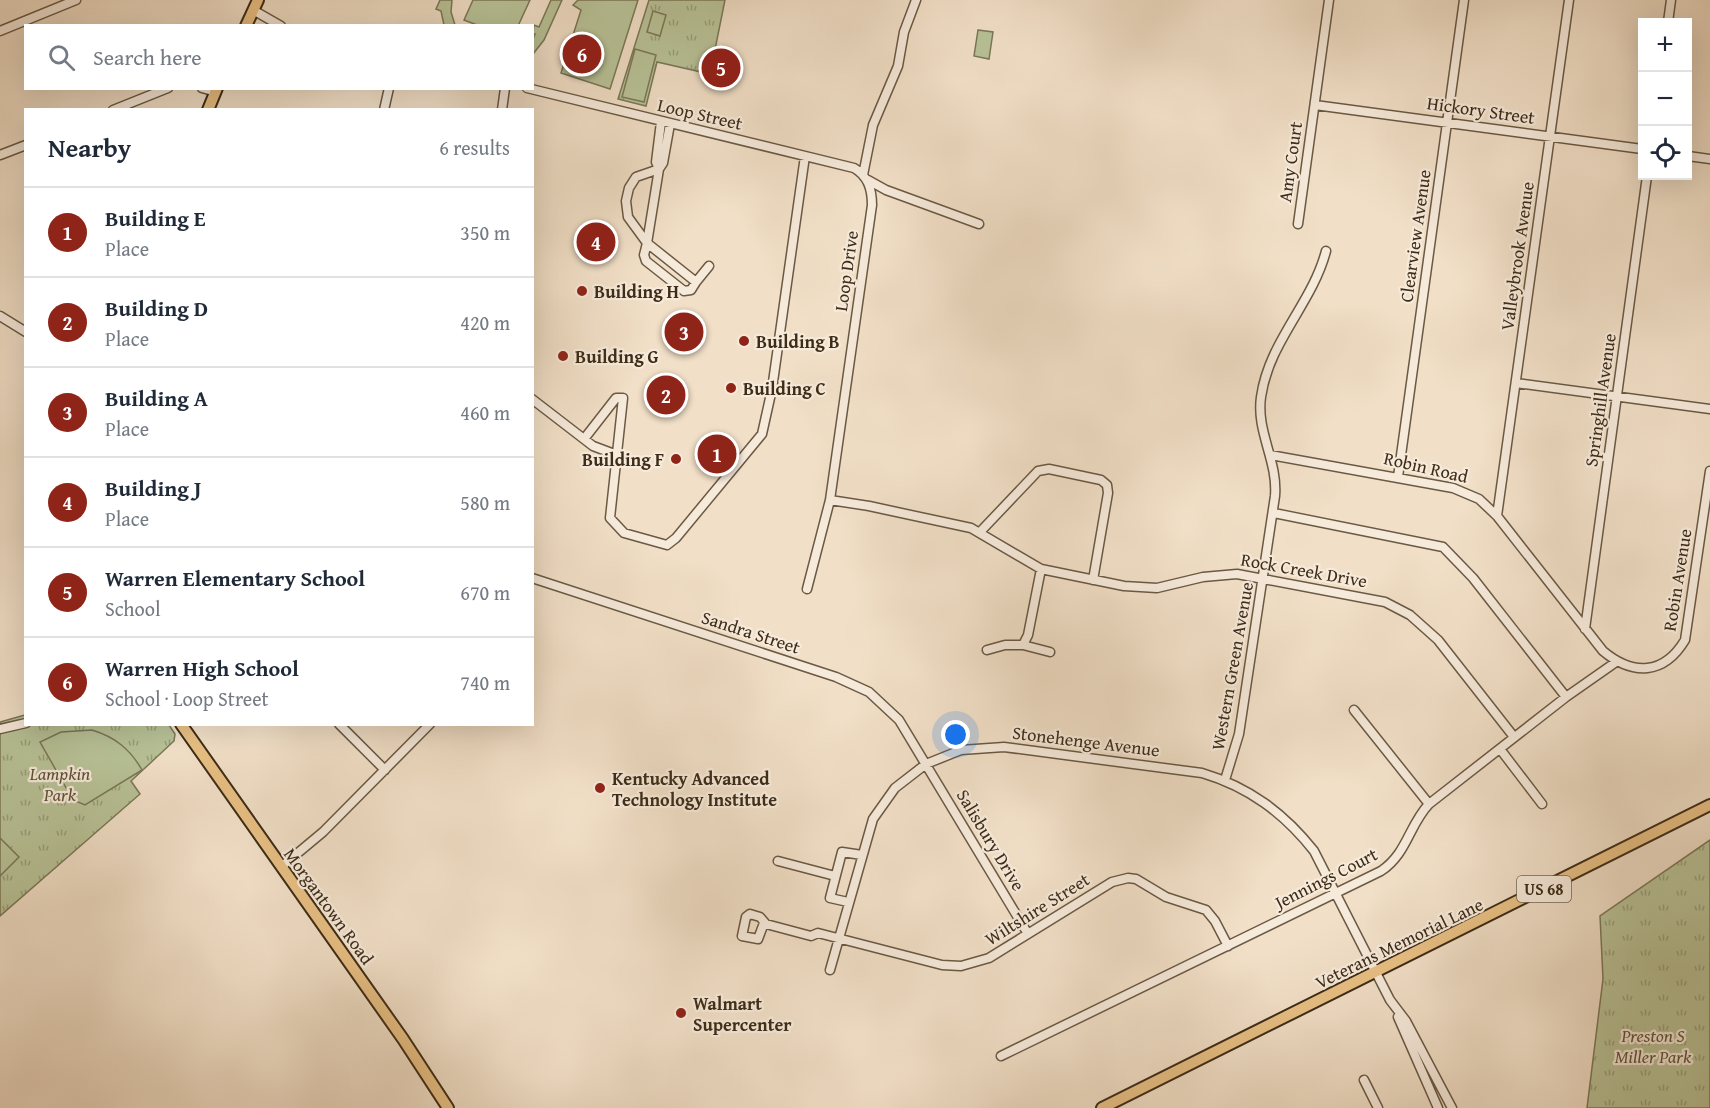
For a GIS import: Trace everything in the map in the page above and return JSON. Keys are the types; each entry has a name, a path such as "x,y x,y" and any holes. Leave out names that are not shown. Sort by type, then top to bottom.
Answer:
{"main road":[{"path":"247,24 256,5"},
{"path":"209,108 216,90"},
{"name":"Morgantown Road","path":"182,726 403,1039 448,1108"},
{"name":"Veterans Memorial Lane","path":"1102,1108 1710,805"}],"street":[{"path":"0,31 76,0"},
{"name":"Loop Drive","path":"807,589 830,500 872,205 872,191 865,177 873,125 898,66 904,32 916,0"},
{"name":"Amy Court","path":"1298,224 1329,0"},
{"name":"Clearview Avenue","path":"1398,477 1464,0"},
{"name":"Valleybrook Avenue","path":"1497,516 1569,0"},
{"path":"1669,18 1671,0"},
{"path":"256,5 279,24"},
{"path":"118,108 163,90"},
{"path":"384,108 389,90"},
{"path":"502,108 505,90"},
{"name":"Loop Street","path":"534,90 854,168 886,190 980,224"},
{"name":"Hickory Street","path":"1315,105 1638,148"},
{"path":"665,123 663,163 658,169 636,177 629,188 626,208 628,216 648,243 696,282"},
{"path":"0,155 24,146"},
{"path":"584,439 616,398 623,398 625,401 610,512 613,523 624,533 667,545 676,538 762,434 773,379 805,156"},
{"path":"1692,157 1710,159"},
{"path":"658,169 648,243 644,255 646,261 679,289 687,291 709,266"},
{"name":"Springhill Avenue","path":"1585,629 1646,180"},
{"path":"639,231 650,227"},
{"name":"Western Green Avenue","path":"1225,780 1238,743 1274,513 1276,480 1263,433 1260,408 1267,370 1283,334 1313,287 1326,251"},
{"path":"0,316 24,331"},
{"path":"1516,383 1710,409"},
{"path":"534,401 601,451 617,455"},
{"name":"Robin Road","path":"1270,455 1462,490 1479,499 1497,516 1585,629"},
{"path":"980,532 1038,471 1049,469 1096,478 1104,482 1108,493 1093,580"},
{"name":"Robin Avenue","path":"1616,662 1635,669 1651,668 1665,663 1677,653 1685,640 1710,471"},
{"name":"Rock Creek Drive","path":"830,500 897,511 980,532 1041,568 1093,580 1157,588 1221,574 1264,578 1385,602 1410,615 1444,647 1514,737"},
{"path":"1274,513 1443,547 1473,578 1566,697"},
{"path":"1023,645 1028,634 1041,568"},
{"name":"Sandra Street","path":"534,579 859,687 893,713 926,764"},
{"path":"1585,629 1616,662"},
{"path":"987,650 1005,645 1023,645 1050,652"},
{"name":"Jennings Court","path":"1001,1056 1381,871 1395,860 1406,844 1416,821 1430,804 1566,697 1616,662"},
{"path":"1354,710 1430,804"},
{"path":"0,729 24,723"},
{"path":"341,726 385,770"},
{"path":"281,867 323,832 428,726"},
{"name":"Stonehenge Avenue","path":"830,970 861,855 873,819 883,802 902,781 926,764 961,750 1004,747 1180,769 1225,780 1264,801 1299,832 1314,851 1390,1000"},
{"path":"1500,749 1542,804"},
{"name":"Salisbury Drive","path":"926,764 1028,934"},
{"path":"848,902 830,898 835,876 842,852 861,855"},
{"path":"778,861 835,876"},
{"name":"Wiltshire Street","path":"764,923 811,936 818,933 942,965 961,966 989,958 1112,882 1128,878 1144,883 1166,897 1206,910 1215,921 1228,946"},
{"path":"1390,1000 1438,1108"},
{"path":"1390,1000 1406,1021 1452,1108"},
{"path":"1364,1080 1378,1108"}],"green space":[{"path":"440,0 452,0 451,12 455,24 444,24 441,11 436,9"},
{"path":"473,0 530,0 519,24 474,24 464,20"},
{"path":"551,0 562,0 544,40 534,53 534,25 539,27"},
{"path":"578,0 638,0 610,89 561,73 581,10 573,5"},
{"path":"649,0 725,0 710,74 657,62 646,106 618,99"},
{"path":"653,11 666,15 660,36 647,32"},
{"path":"978,30 993,32 989,59 974,56"},
{"path":"635,49 656,55 644,102 622,97"},
{"name":"Lampkin Park","path":"24,715 24,726 170,726 175,734 174,741 131,781 140,794 0,916 0,722"},
{"path":"92,730 108,736 121,745 142,770 85,805 73,800 40,742 61,732"},
{"path":"0,838 19,857 0,876"},
{"name":"Preston S Miller Park","path":"1710,840 1710,1108 1587,1108 1603,979 1600,916"}],"place":[{"name":"Warren High School","path":"582,54"},
{"name":"Warren Elementary School","path":"721,68"},
{"name":"Building J","path":"596,242"},
{"name":"Building H","path":"582,291"},
{"name":"Building A","path":"684,332"},
{"name":"Building B","path":"744,341"},
{"name":"Building G","path":"563,356"},
{"name":"Building C","path":"731,388"},
{"name":"Building D","path":"666,395"},
{"name":"Building E","path":"717,454"},
{"name":"Building F","path":"676,459"},
{"name":"Kentucky Advanced Technology Institute","path":"600,788"},
{"name":"Walmart Supercenter","path":"681,1013"}]}
